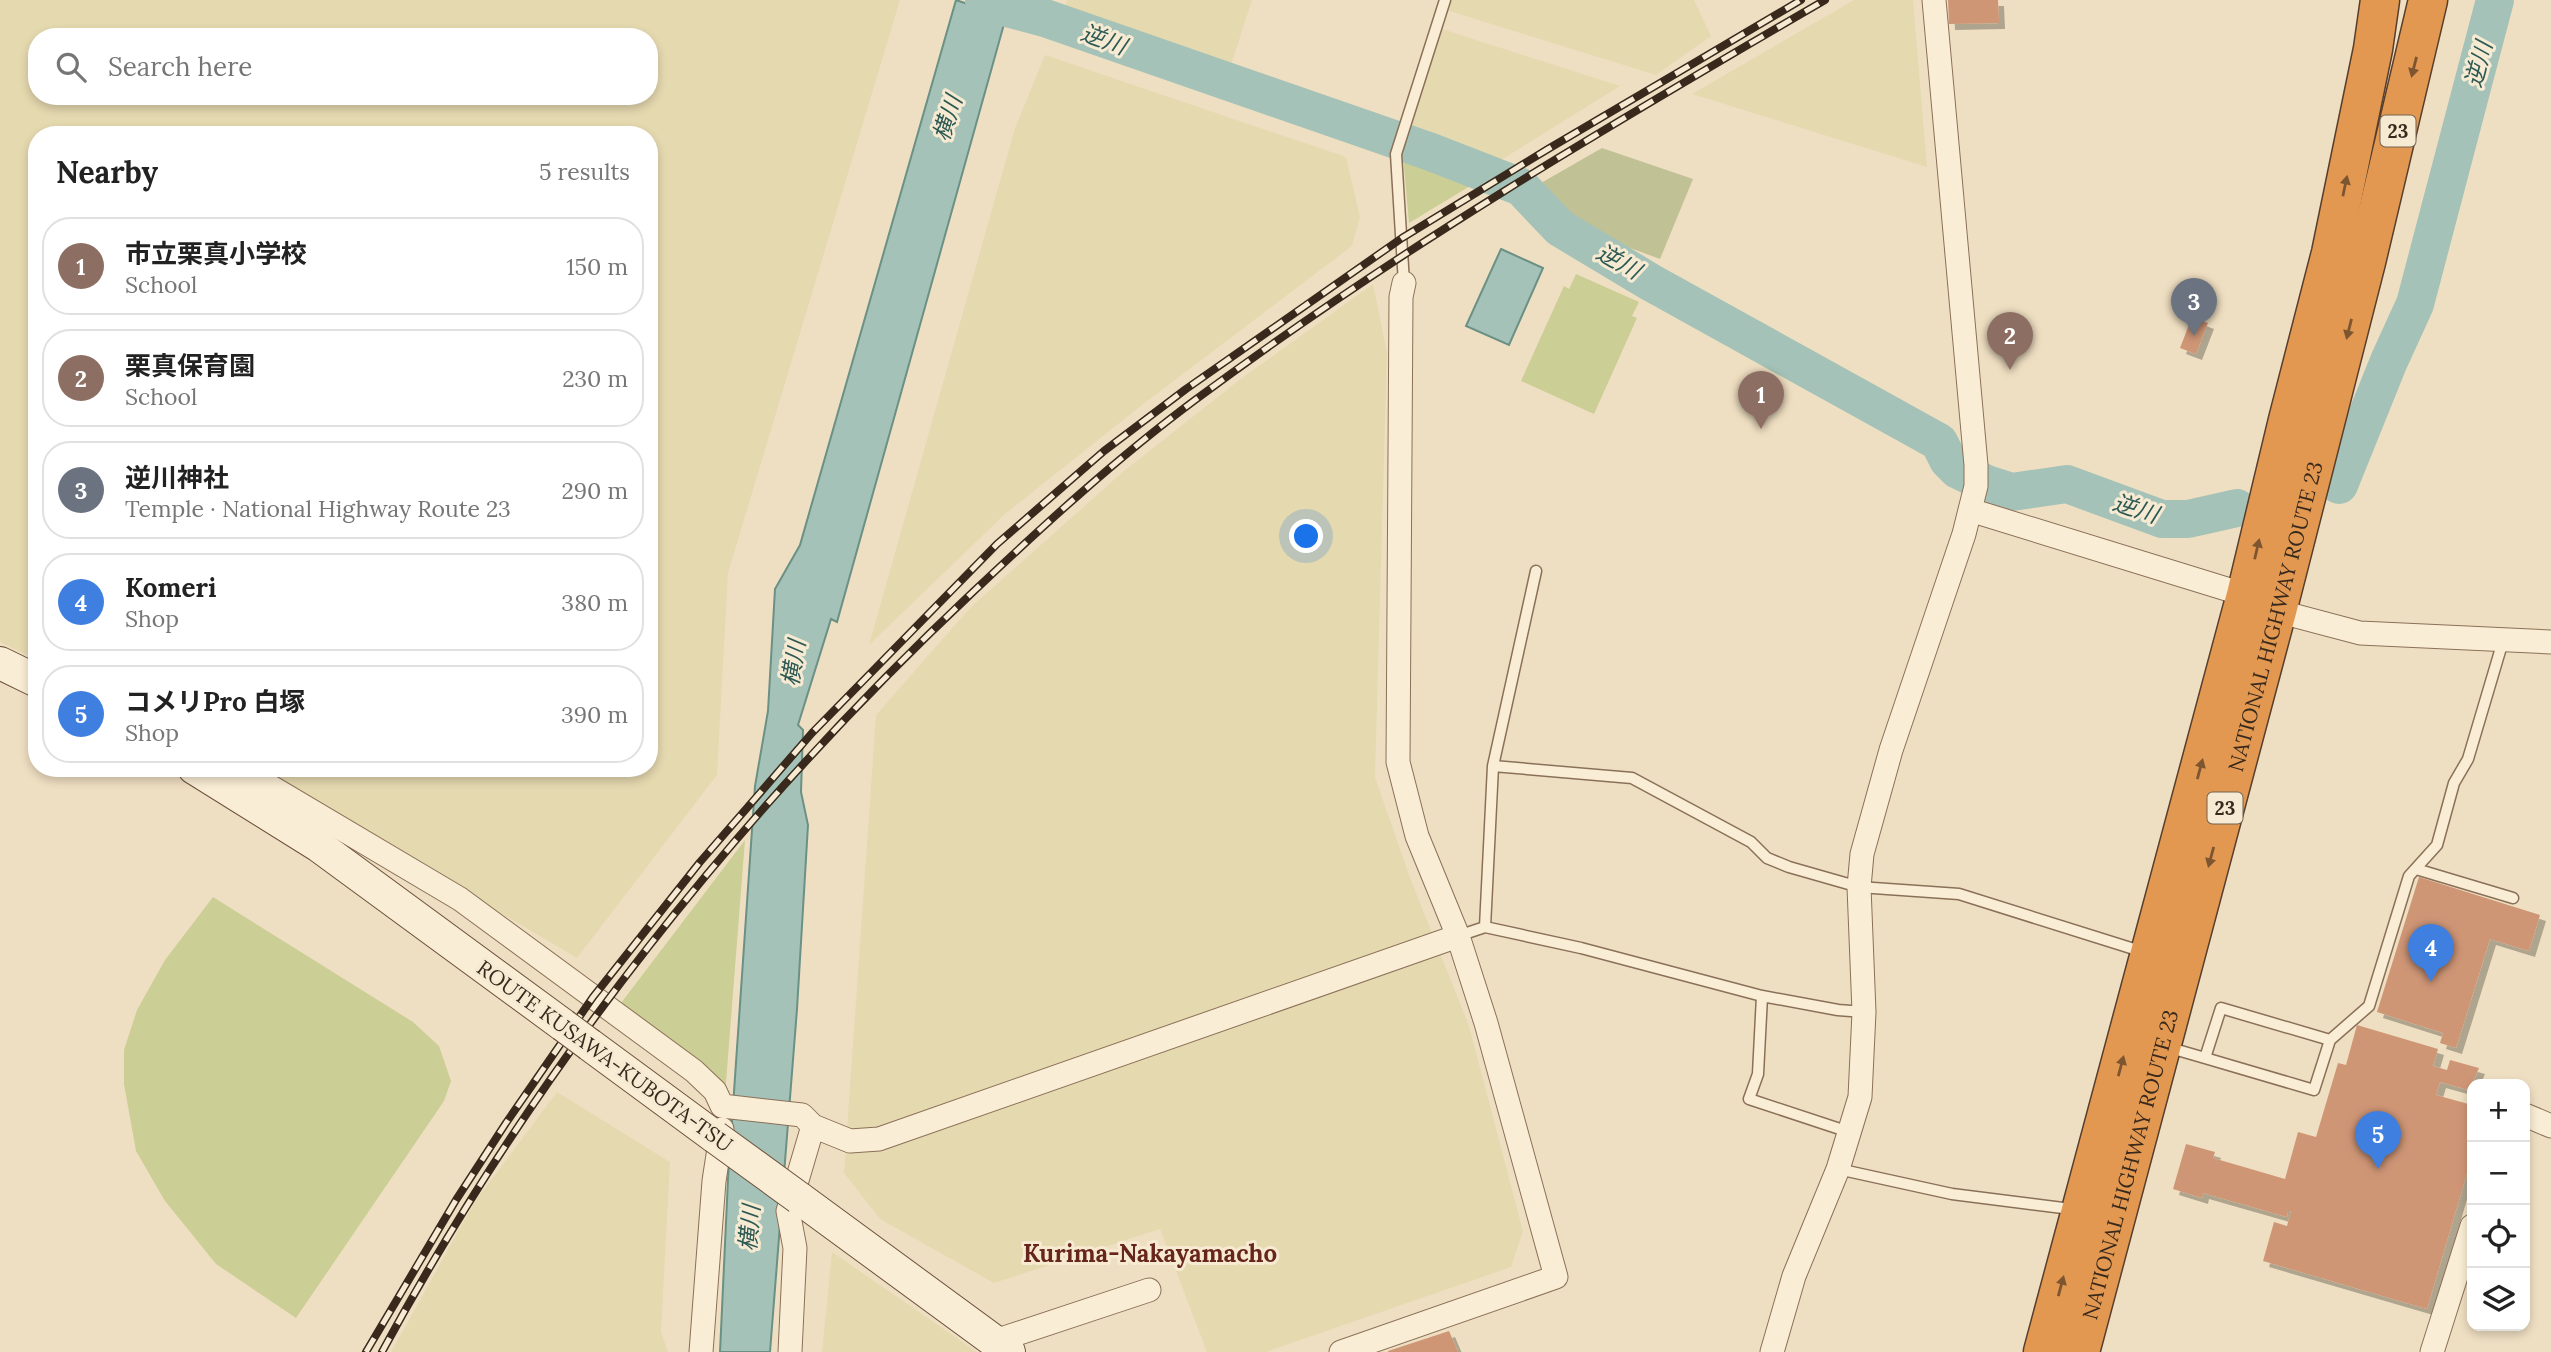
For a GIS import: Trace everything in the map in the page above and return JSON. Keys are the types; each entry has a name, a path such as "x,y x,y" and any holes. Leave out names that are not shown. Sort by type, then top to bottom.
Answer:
{"highway":[{"name":"NATIONAL HIGHWAY ROUTE 23","path":"2080,1352 2161,1045 2262,603 2288,420 2331,253 2373,49 2380,0"},
{"name":"NATIONAL HIGHWAY ROUTE 23","path":"2043,1352 2262,603 2369,250 2428,0"}],"main road":[{"path":"0,663 28,677"},
{"name":"ROUTE KUSAWA-KUBOTA-TSU","path":"208,777 319,846 1002,1347"}],"street":[{"path":"1772,1352 1794,1276 1838,1169 1860,1097 1864,1012 1859,887 1862,854 1891,750 1970,510 1976,476 1934,0"},
{"path":"1341,1352 1556,1278 1486,1023 1458,936 1417,836 1398,762 1401,310 1404,284"},
{"path":"1970,510 2360,634 2551,642"},
{"path":"254,777 460,899 694,1071 715,1091 725,1107 714,1181 701,1352"},
{"path":"725,1107 807,1120 850,1141 879,1139 1458,936"},
{"path":"2530,1117 2551,1126"},
{"path":"790,1352 795,1248 788,1211 807,1120"},
{"path":"2432,1352 2467,1242"},
{"path":"1002,1347 1150,1290"}],"lane":[{"path":"1404,284 1396,154 1445,0"},
{"path":"1485,927 1493,766 1536,572"},
{"path":"2161,1045 2314,1090 2330,1040 2369,1006 2409,876 2437,845 2454,783 2468,760 2503,641"},
{"path":"1493,766 1632,778 1751,842 1767,859 1789,867 1859,887 1959,894 2134,949"},
{"path":"2416,869 2513,898"},
{"path":"1458,936 1485,927 1581,948 1762,996 1864,1012"},
{"path":"1762,996 1758,1074 1749,1099 1849,1132"},
{"path":"2205,1058 2221,1008 2330,1040"},
{"path":"1838,1169 1952,1194 2063,1208"}],"shaded area":[{"path":"0,0 900,0 728,573 717,775 577,958 271,777 658,777 658,126 28,126 28,656 0,642"},
{"path":"1067,0 1252,0 1230,68 1065,8"},
{"path":"1449,0 1694,0 1711,36 1656,75 1446,10"},
{"path":"1854,0 1913,0 1927,167 1692,94"},
{"path":"1442,29 1620,86 1488,168 1405,137"},
{"path":"1045,55 1346,157 1360,217 1352,246 1142,405 1005,514 869,645 1015,128"},
{"path":"1373,284 1387,352 1375,777 1409,875 1469,1026 1523,1231 1511,1267 1266,1352 1207,1352 1160,1229 994,1283 880,1219 844,1173 876,715 970,608 1124,471 1238,381"},
{"path":"557,1092 670,1162 661,1332 668,1352 391,1352 474,1203"},
{"path":"832,1252 977,1352 822,1352"}],"green space":[{"path":"1602,148 1693,179 1660,259 1568,225 1542,202 1534,187"},
{"path":"1403,155 1480,180 1409,223"},
{"path":"1576,274 1639,302 1632,316 1637,318 1594,414 1521,381 1564,286 1569,289"},
{"path":"745,840 725,1095 621,1003"},
{"path":"213,897 413,1022 439,1046 451,1081 444,1101 296,1318 216,1264 165,1201 136,1151 124,1084 124,1050 137,1010 165,960"}],"water":[{"name":"横川","path":"956,0 1006,17 837,622 831,619 798,725 803,730 801,792 808,825 797,1009 770,1352 720,1352 728,1179 755,786 768,711 775,589 800,545"},
{"path":"1501,249 1543,268 1509,345 1466,326"}],"building":[{"path":"1948,0 1998,0 1999,23 1949,24"},
{"path":"2192,317 2208,323 2196,354 2180,348"},
{"path":"2419,877 2540,915 2529,951 2490,939 2456,1048 2440,1043 2443,1033 2377,1012"},
{"path":"2357,1025 2438,1049 2433,1066 2447,1070 2450,1060 2479,1068 2474,1079 2467,1079 2467,1090 2440,1082 2436,1095 2467,1104 2467,1173 2427,1309 2263,1261 2274,1222 2287,1226 2291,1211 2288,1211 2287,1217 2203,1193 2202,1198 2173,1189 2186,1144 2215,1152 2213,1158 2285,1179 2298,1132 2316,1137 2338,1063 2346,1065"},
{"path":"1449,1331 1458,1352 1388,1352 1388,1351"}],"waterway":[{"name":"逆川","path":"2339,485 2415,304 2495,0"},
{"name":"逆川","path":"984,2 1045,18 1431,152 1521,187 1560,228 1650,282 1939,442 1948,460 1958,470 1987,484 2012,492 2067,484 2162,519 2188,519 2237,508"}],"railway":[{"path":"366,1352 456,1200 593,997 700,862 812,733 997,544 1104,451 1186,389 1402,238 1801,0"},
{"path":"382,1352 442,1247 506,1145 575,1045 648,948 724,854 804,763 888,675 974,591 1082,492 1138,445 1271,345 1504,191 1825,0"}],"place":[{"name":"逆川神社","path":"2194,336"},
{"name":"栗真保育園","path":"2010,370"},
{"name":"市立栗真小学校","path":"1761,429"},
{"name":"Komeri","path":"2431,982"},
{"name":"コメリPro 白塚","path":"2378,1169"}],"district":[{"name":"Kurima-Nakayamacho","path":"1150,1253"}]}
